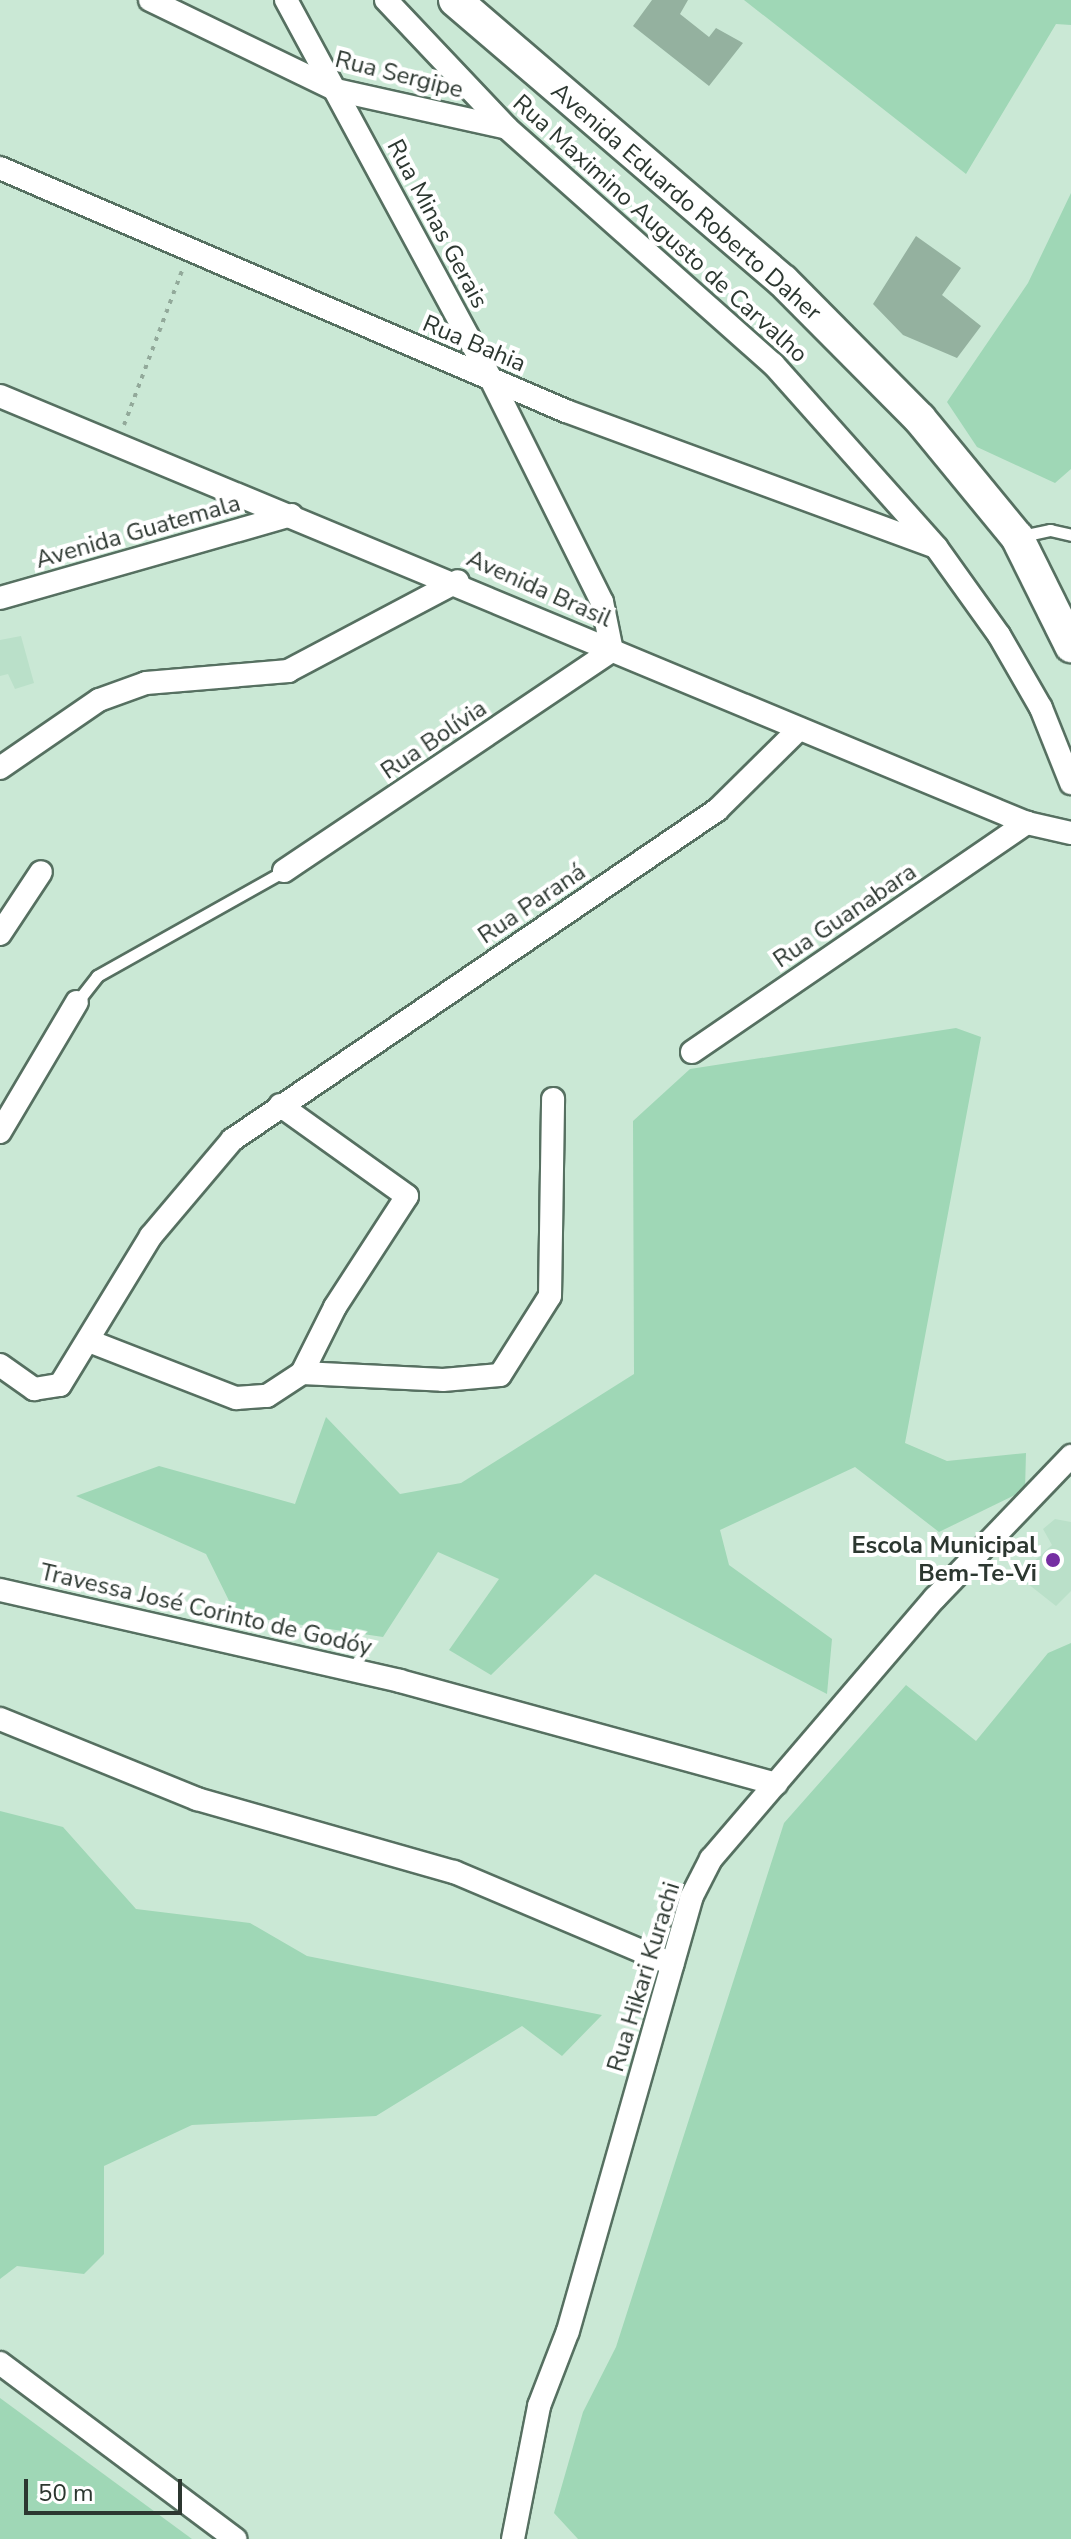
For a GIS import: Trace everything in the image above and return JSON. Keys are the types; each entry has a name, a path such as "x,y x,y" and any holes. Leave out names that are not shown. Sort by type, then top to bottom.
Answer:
{"main road":[{"name":"Avenida Eduardo Roberto Daher","path":"455,0 783,281 939,439 1017,537 1071,646"}],"street":[{"name":"Rua Sergipe","path":"150,0 336,90 507,128"},
{"name":"Rua Minas Gerais","path":"286,0 491,379 602,602 612,651"},
{"name":"Rua Maximino Augusto de Carvalho","path":"386,0 507,128 740,332 936,547 999,635 1041,708 1071,783"},
{"name":"Rua Bahia","path":"0,168 491,379 936,547"},
{"name":"Avenida Brasil","path":"0,396 118,440 291,515 458,581 612,651 1027,823 1066,836"},
{"name":"Avenida Guatemala","path":"0,598 291,515"},
{"path":"0,768 99,700 146,683 288,671 458,581"},
{"name":"Rua Bolívia","path":"284,871 612,651"},
{"name":"Rua Paraná","path":"0,1365 34,1389 53,1390 89,1341 151,1236 232,1140 717,810 799,729"},
{"name":"Rua Guanabara","path":"692,1052 1027,823"},
{"path":"0,934 41,872"},
{"path":"0,1132 77,1002"},
{"path":"302,1373 443,1380 500,1375 550,1296 553,1099"},
{"path":"89,1341 236,1398 267,1396 302,1373 335,1307 407,1196 280,1105"},
{"name":"Rua Hikari Kurachi","path":"513,2539 539,2406 568,2331 691,1898 711,1859 935,1598 1071,1456"},
{"name":"Travessa José Corinto de Godóy","path":"0,1590 400,1681 776,1784"},
{"path":"0,1719 197,1799 454,1872 672,1964"},
{"path":"0,2363 235,2539"}],"lane":[{"path":"1017,537 1050,530 1071,535"},
{"path":"77,1002 97,976 284,871"}],"path":[{"path":"118,440 189,251"}],"shaded area":[{"path":"744,0 1071,0 1071,25 1056,24 966,174"},
{"path":"1071,193 1071,469 1055,483 977,447 947,402 1028,283"},
{"path":"21,636 34,683 15,689 8,674 0,676 0,640"},
{"path":"956,1028 981,1037 905,1443 947,1461 1026,1453 1025,1490 939,1532 855,1467 720,1530 729,1565 832,1639 827,1694 595,1574 491,1675 449,1650 499,1579 438,1552 383,1637 236,1615 206,1554 76,1496 159,1466 295,1504 326,1417 400,1494 461,1483 634,1374 633,1121 690,1069"},
{"name":"Escola Municipal Bem-Te-Vi","path":"1055,1519 1071,1522 1071,1591 1056,1606 1018,1576 1052,1545 1043,1529"},
{"path":"1071,1643 1071,2539 578,2539 554,2513 583,2412 616,2347 784,1823 906,1685 976,1741 1048,1653"},
{"path":"0,1811 63,1827 136,1909 250,1923 307,1956 602,2015 562,2056 522,2026 376,2116 192,2125 104,2166 104,2254 84,2274 17,2266 0,2279"},
{"path":"0,2398 192,2539 0,2539"}],"building":[{"path":"652,0 688,0 680,14 709,37 716,28 743,43 709,86 633,26"},
{"path":"916,236 961,268 942,295 981,326 957,358 903,335 873,304"}],"place":[{"name":"Escola Municipal Bem-Te-Vi","path":"1053,1560"}]}
